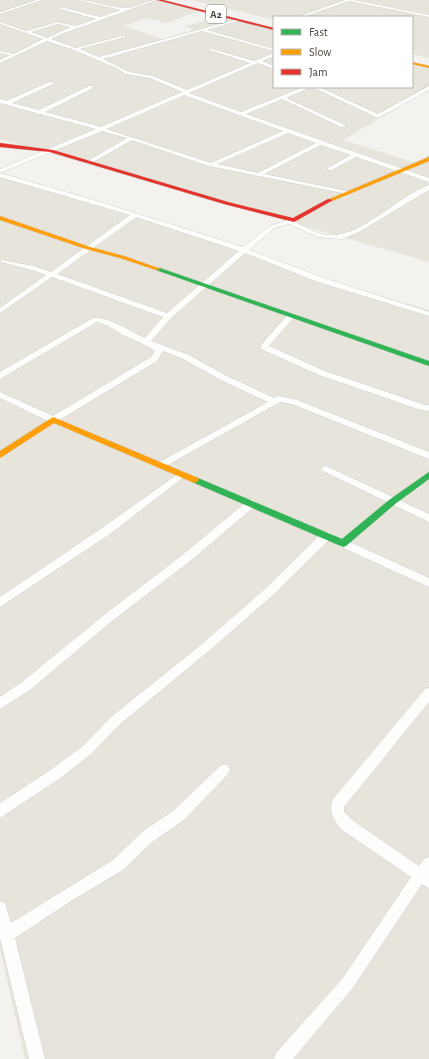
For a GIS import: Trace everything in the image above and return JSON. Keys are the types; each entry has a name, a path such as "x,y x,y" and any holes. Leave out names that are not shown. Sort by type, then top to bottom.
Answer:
{"main road":[{"name":"A2","path":"159,0 273,29"},
{"name":"A2","path":"187,0 273,22"},
{"path":"413,56 429,60"},
{"path":"413,63 429,67"},
{"path":"0,144 26,150 50,151 292,221 324,202 403,171 429,159"},
{"path":"0,218 88,248 122,257 429,364"},
{"path":"0,455 53,420 78,432 252,503 343,543 392,502 429,475"}],"street":[{"path":"25,0 33,2"},
{"path":"0,13 40,0"},
{"path":"79,0 125,10"},
{"path":"0,62 47,38 155,0"},
{"path":"302,16 349,0 429,16"},
{"path":"61,8 101,19"},
{"path":"46,20 76,27"},
{"path":"99,59 236,20"},
{"path":"0,23 76,49 118,67 128,74 151,77 241,114 429,180"},
{"path":"26,32 57,23"},
{"path":"202,30 273,50"},
{"path":"76,49 123,36"},
{"path":"211,49 273,68"},
{"path":"0,52 14,56"},
{"path":"0,171 50,151 273,54"},
{"path":"8,103 51,83"},
{"path":"38,113 91,87"},
{"path":"241,114 306,88"},
{"path":"317,88 378,116 429,88"},
{"path":"283,98 343,126"},
{"path":"0,101 38,113 132,138 211,165 324,187 346,193"},
{"path":"211,165 241,150 287,131"},
{"path":"88,163 132,138"},
{"path":"258,175 320,143"},
{"path":"330,169 356,155"},
{"path":"0,175 95,202 244,250 318,279 429,314"},
{"path":"146,341 168,316 272,227 292,221 320,236 342,237 357,231 429,187"},
{"path":"0,311 135,215"},
{"path":"1,259 52,274 168,316"},
{"path":"291,316 264,347 322,372 424,408 429,408"},
{"path":"0,376 96,320 104,321 128,334 186,357 224,378 274,401"},
{"path":"0,395 53,420 154,359 159,350 154,345"},
{"path":"161,465 280,399 294,402 429,456"},
{"path":"326,469 361,485 392,502 429,518"},
{"path":"0,603 106,531 182,474"},
{"path":"0,704 26,686 108,618 185,559 252,503"},
{"path":"0,811 88,750 115,721 206,647 269,592 326,536"},
{"path":"343,543 429,583"},
{"path":"282,1059 347,984 426,873 347,825 339,817 337,810 338,804 429,694"},
{"path":"6,935 66,896 118,865 147,837 179,815 224,770"},
{"path":"0,908 37,1059"}],"shaded area":[{"path":"0,0 154,0 199,11 167,23 145,18 124,26 162,39 194,30 184,26 222,17 273,30 273,88 413,88 413,65 429,69 429,89 343,140 416,163 429,155 429,262 0,139"},
{"path":"192,0 429,0 429,58 413,54 413,16 273,16 273,20"},
{"path":"0,172 331,281 429,310 429,1059 25,1059 0,949"}],"traffic: fast":[{"path":"158,269 429,364"},
{"path":"195,480 343,543 392,502 429,475"}],"traffic: slow":[{"path":"413,63 429,67"},
{"path":"330,200 429,159"},
{"path":"0,218 88,248 158,269"},
{"path":"0,455 53,420 195,480"}],"traffic: jam":[{"path":"159,0 273,29"},
{"path":"0,145 51,151 226,203 294,220 330,200"}]}
